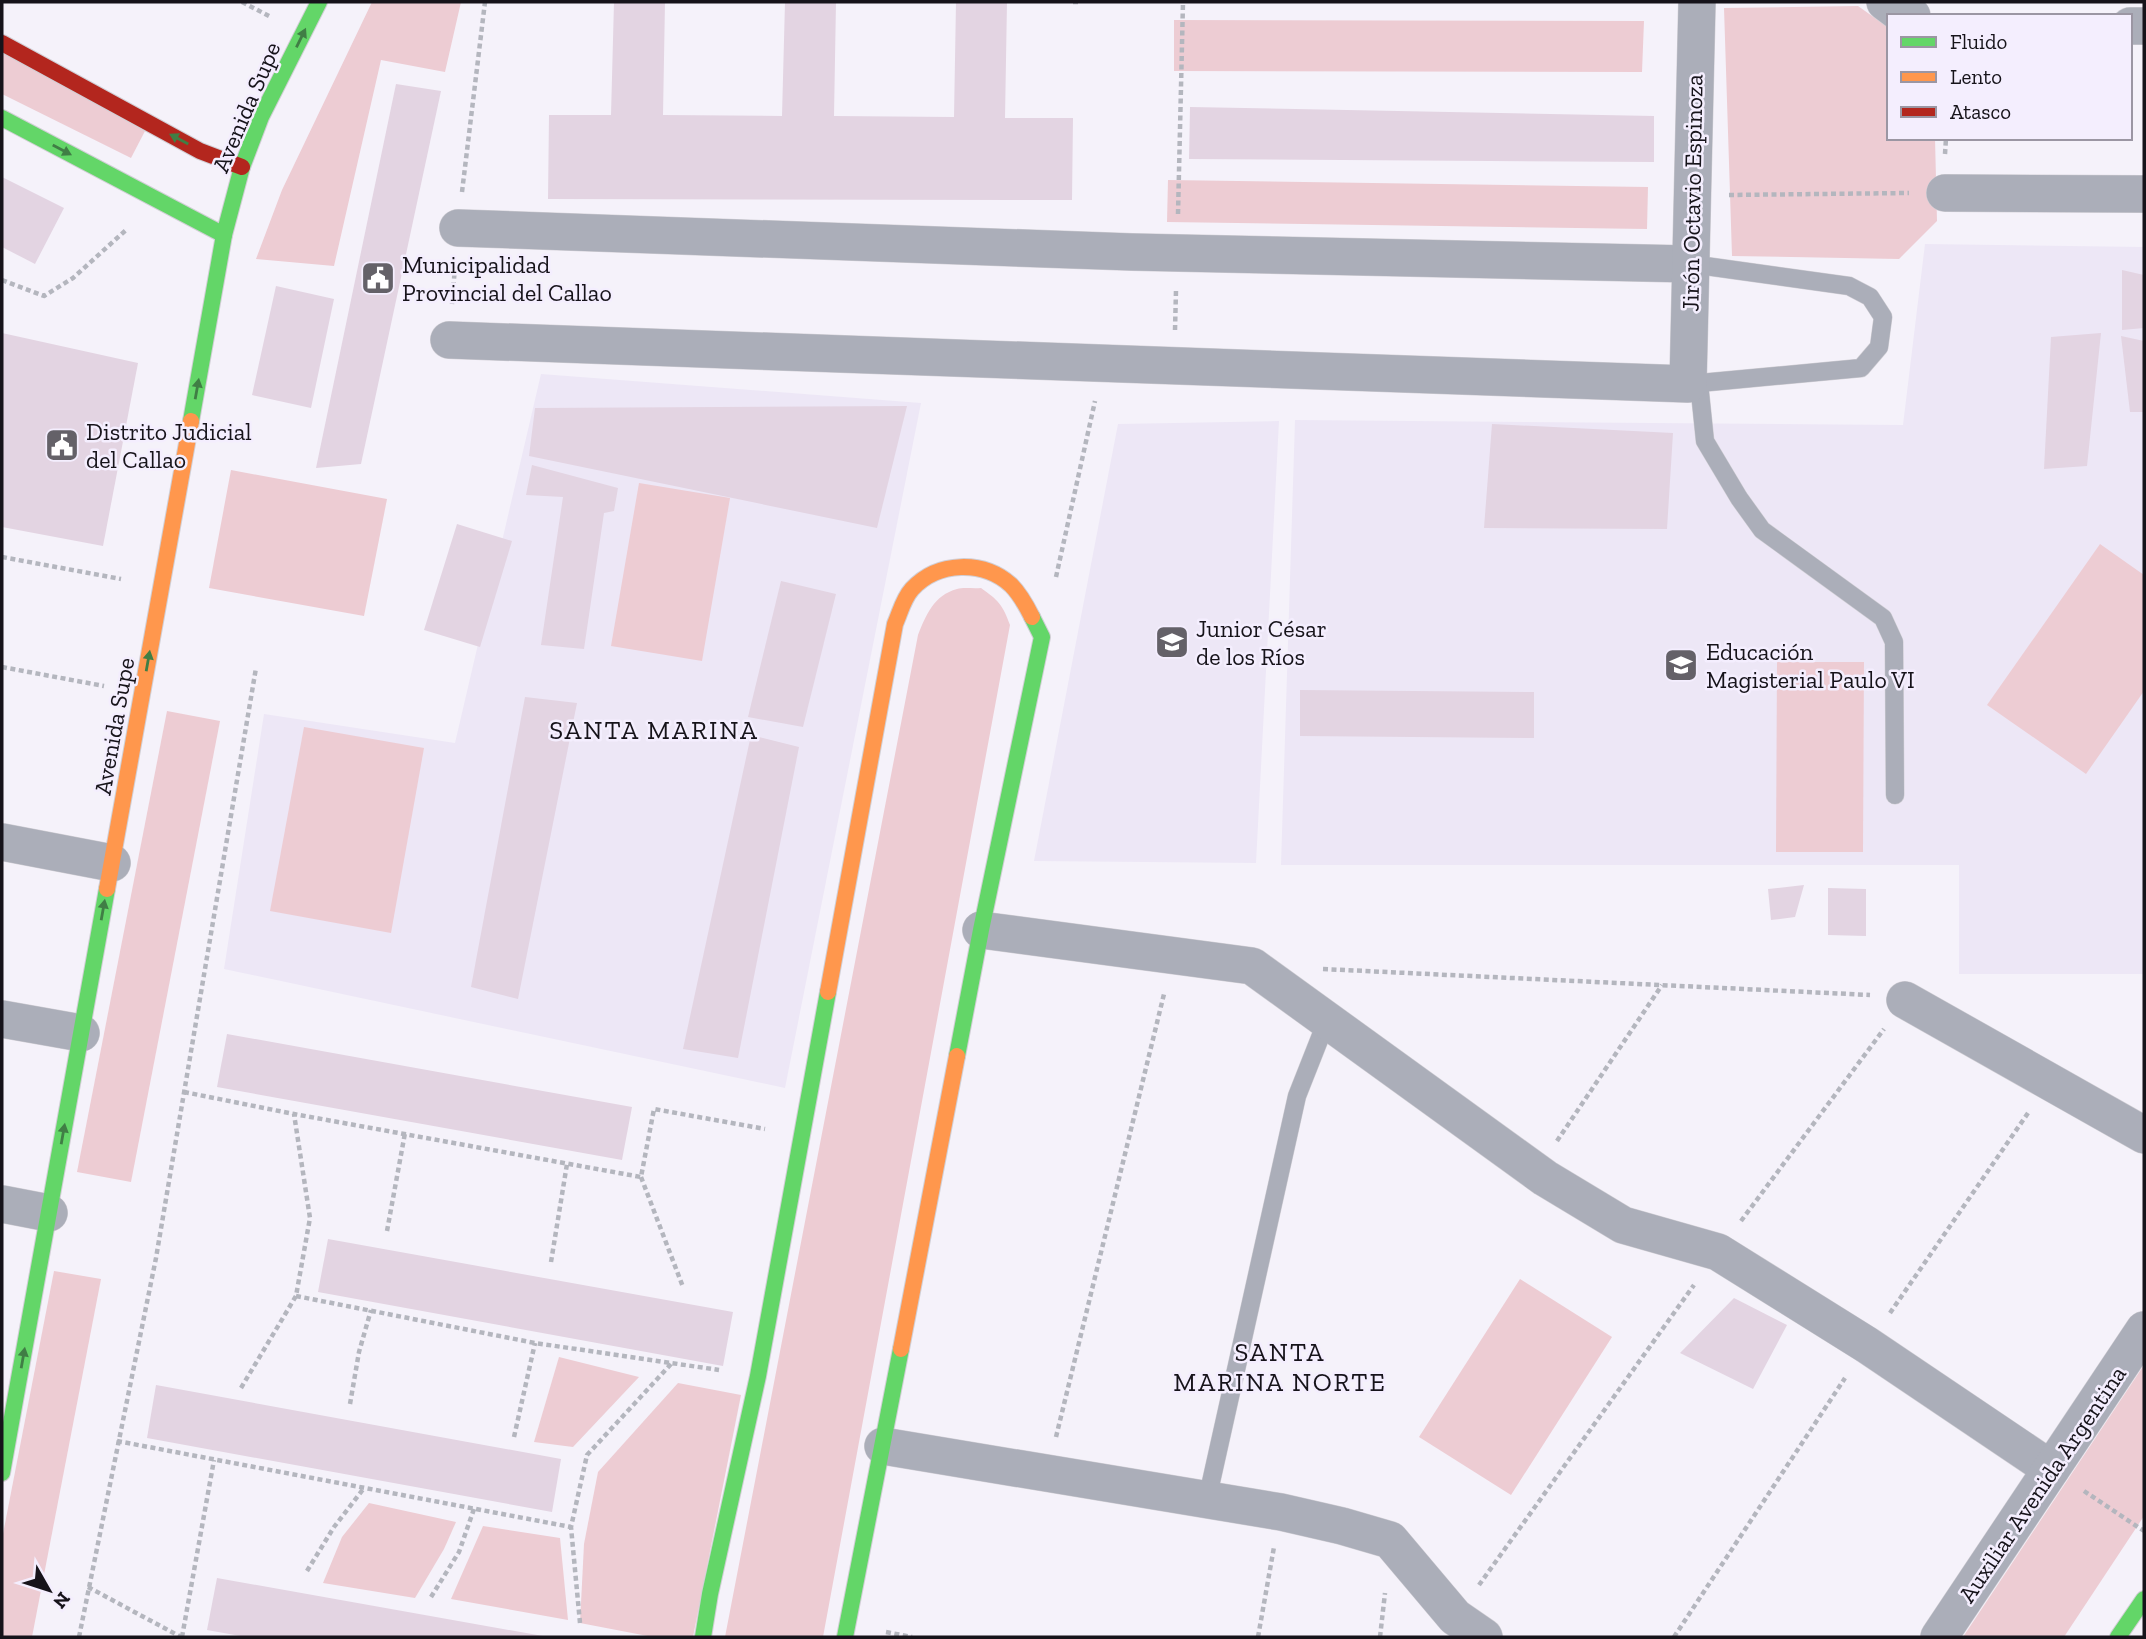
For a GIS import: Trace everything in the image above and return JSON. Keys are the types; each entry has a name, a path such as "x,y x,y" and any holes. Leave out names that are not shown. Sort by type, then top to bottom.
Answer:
{"street":[{"name":"Avenida Supe","path":"2,1473 10,1383 49,1213 224,235 242,167 261,117 319,2"},
{"name":"Jirón Octavio Espinoza","path":"1693,384 1691,264 1697,2"},
{"path":"1885,2 1906,14"},
{"path":"2,43 200,151 242,167"},
{"path":"2,118 224,235"},
{"path":"1945,193 2144,194"},
{"path":"458,228 1177,253 1691,264"},
{"path":"449,340 1693,384"},
{"path":"703,1637 758,1376 895,625 910,592 934,572 962,565 992,572 1012,586 1026,605 1042,638 981,930 845,1637"},
{"path":"2,842 112,863"},
{"path":"981,930 1252,966 1536,1171 1623,1225 1718,1252 1867,1345 2051,1469"},
{"path":"1905,1000 2144,1135"},
{"path":"2,1019 82,1033"},
{"path":"2,1204 49,1213"},
{"name":"Auxiliar Avenida Argentina","path":"1939,1637 2144,1330"},
{"path":"883,1446 1281,1512 1390,1540 1470,1627"},
{"path":"2118,1637 2144,1599"}],"lane":[{"path":"1691,264 1849,286 1870,296 1883,317 1879,346 1861,368 1693,384 1706,441 1739,498 1762,530 1883,618 1894,642 1895,795"},
{"path":"1207,1500 1297,1096 1327,1020"}],"path":[{"path":"449,340 458,228 485,2"},
{"path":"1073,2 1080,2"},
{"path":"1175,365 1183,2"},
{"path":"1693,195 1945,193"},
{"path":"2,280 44,296 73,278 126,230 138,236"},
{"path":"1042,638 1104,363"},
{"path":"2,557 125,580"},
{"path":"2,667 117,688"},
{"path":"79,1637 156,1258 256,668"},
{"path":"1047,1473 1173,955"},
{"path":"1320,969 1863,994 1905,1000 1718,1252 1470,1627"},
{"path":"1536,1171 1662,985"},
{"path":"1674,1637 1867,1345 2050,1082"},
{"path":"184,1092 641,1177"},
{"path":"683,1287 641,1177 654,1109 801,1136"},
{"path":"241,1388 296,1296 310,1217 294,1114"},
{"path":"387,1231 405,1133"},
{"path":"551,1262 567,1164"},
{"path":"296,1296 535,1343 758,1376"},
{"path":"350,1404 370,1310"},
{"path":"514,1437 535,1343"},
{"path":"580,1623 571,1528 587,1455 672,1363"},
{"path":"117,1441 571,1528"},
{"path":"88,1587 182,1637 214,1460"},
{"path":"2051,1469 2144,1531"},
{"path":"307,1571 334,1527 364,1488"},
{"path":"431,1597 459,1552 474,1509"},
{"path":"1258,1637 1281,1512"}],"shaded area":[{"path":"372,2 461,2 445,72 381,60 334,266 256,259 282,190"},
{"path":"1858,6 1887,27 1887,140 1935,140 1937,221 1899,259 1732,256 1724,8"},
{"path":"1174,20 1644,21 1642,72 1174,71"},
{"path":"2,52 145,131 131,158 2,94"},
{"path":"1168,180 1648,187 1647,229 1167,222"},
{"path":"1925,244 2144,247 2144,974 1959,974 1959,865 1281,865 1295,420 1903,425"},
{"path":"541,374 921,403 785,1088 224,969 264,714 455,743"},
{"name":"Junior César de los Ríos","path":"1279,421 1256,863 1034,861 1118,424"},
{"path":"231,470 387,499 364,616 209,588"},
{"path":"639,483 730,498 702,661 611,646"},
{"path":"2100,544 2144,575 2144,691 2086,774 1987,705"},
{"path":"960,588 981,588 999,604 1010,625 823,1637 725,1637 918,635 928,613 942,596"},
{"path":"1777,662 1864,662 1863,852 1776,852"},
{"path":"167,711 220,721 131,1182 77,1172"},
{"path":"304,727 424,748 391,933 270,911"},
{"path":"54,1271 101,1279 32,1637 2,1637 2,1539"},
{"path":"1520,1279 1612,1337 1511,1495 1419,1437"},
{"path":"559,1357 639,1377 573,1447 534,1442"},
{"path":"2144,1365 2144,1516 2064,1637 1963,1637"},
{"path":"678,1383 741,1395 693,1637 653,1637 580,1623 584,1544 598,1472"},
{"path":"369,1503 456,1522 444,1549 415,1598 323,1583 342,1537"},
{"path":"483,1526 560,1538 568,1620 451,1599"}],"building":[{"path":"614,2 665,2 663,115 782,116 785,2 836,2 834,116 954,117 956,2 1007,2 1005,118 1073,118 1072,200 548,199 549,115 611,115"},
{"name":"Municipalidad Provincial del Callao","path":"396,84 441,91 361,464 316,468"},
{"path":"1190,107 1654,116 1654,162 1189,159"},
{"path":"2,177 64,208 35,264 2,247"},
{"path":"2122,270 2144,275 2144,328 2122,330"},
{"path":"276,286 334,299 311,408 252,395"},
{"name":"Distrito Judicial del Callao","path":"2,333 138,363 103,546 2,527"},
{"path":"2101,333 2087,466 2044,469 2051,337"},
{"path":"2121,336 2144,341 2144,412 2130,412"},
{"path":"907,406 877,528 529,456 535,408"},
{"path":"1492,424 1673,433 1667,529 1484,528"},
{"path":"532,465 618,488 614,511 604,513 584,649 541,645 563,497 526,495"},
{"path":"457,524 512,541 480,647 424,630"},
{"path":"781,581 836,594 803,727 748,717"},
{"path":"1300,690 1534,692 1534,738 1300,736"},
{"path":"525,697 577,703 518,999 471,987"},
{"path":"751,735 799,747 738,1058 683,1049"},
{"path":"1804,885 1795,917 1771,920 1768,889"},
{"path":"1828,888 1866,889 1866,936 1828,935"},
{"path":"227,1034 632,1107 622,1160 217,1087"},
{"path":"328,1239 733,1312 723,1366 318,1292"},
{"path":"1734,1298 1787,1325 1753,1389 1680,1353"},
{"path":"156,1385 561,1459 552,1512 147,1438"},
{"path":"217,1578 543,1637 246,1637 207,1630"}],"traffic: fast":[{"path":"191,421 224,235 242,167 261,117 319,2"},
{"path":"2,118 224,235"},
{"path":"957,1056 1042,637 1032,617"},
{"path":"2,1473 107,889"},
{"path":"703,1637 758,1376 828,992"},
{"path":"845,1637 901,1349"},
{"path":"2118,1637 2144,1599"}],"traffic: slow":[{"path":"107,889 191,421"},
{"path":"828,992 895,624 906,597 912,589 934,573 961,567 974,568 987,571 1011,585 1032,617"},
{"path":"901,1349 957,1056"}],"traffic: jam":[{"path":"2,43 200,151 242,167"}],"place":[{"name":"Municipalidad Provincial del Callao","path":"378,278"},
{"name":"Distrito Judicial del Callao","path":"62,445"},
{"name":"Junior César de los Ríos","path":"1172,642"},
{"name":"Educación Magisterial Paulo VI","path":"1681,665"}],"district":[{"name":"SANTA MARINA","path":"654,730"},
{"name":"SANTA MARINA NORTE","path":"1280,1367"}]}
